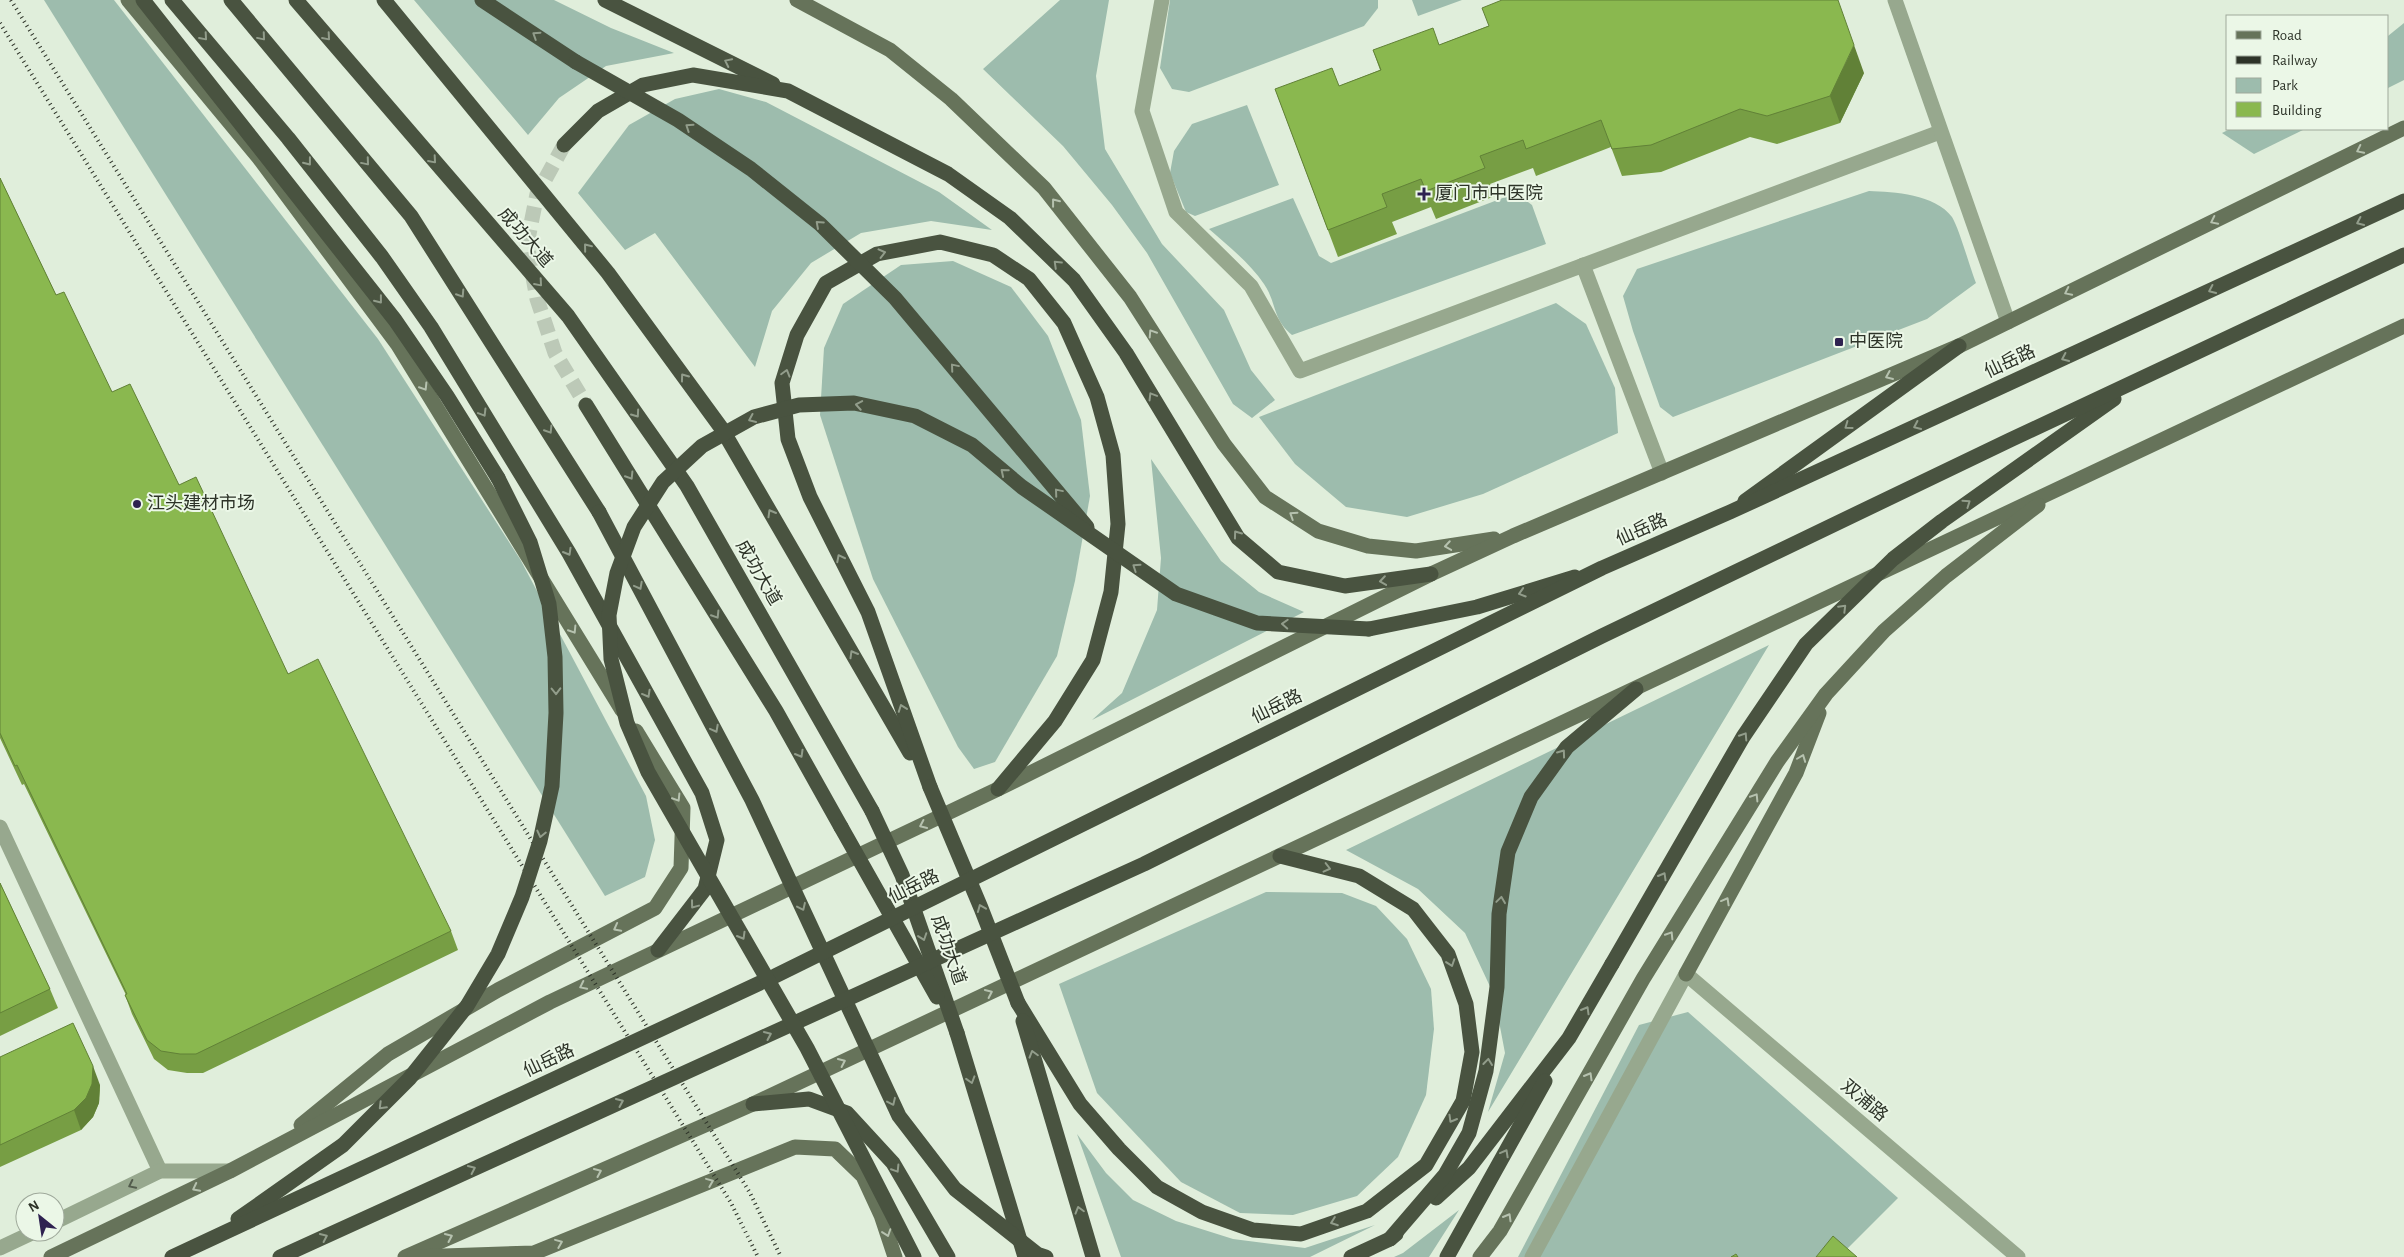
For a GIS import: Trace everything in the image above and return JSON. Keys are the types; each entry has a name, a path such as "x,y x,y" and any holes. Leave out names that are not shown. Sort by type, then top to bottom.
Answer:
{"highway":[{"path":"143,0 395,320 447,396 498,478 530,542 549,604 555,657 556,713 552,786 540,841 522,897 498,954 467,1006 410,1079 343,1145 205,1242"},
{"path":"172,0 288,138 382,258 430,327 569,553 702,794 717,840 705,889 658,950"},
{"path":"231,0 411,216 600,512 752,800 899,1116 955,1189 1037,1254 1046,1257"},
{"name":"成功大道","path":"296,0 568,316 687,486 872,811 902,875 957,1033 1025,1257"},
{"path":"384,0 608,273 722,428 930,787"},
{"path":"482,0 576,62 678,120 751,169 820,224 895,298 1101,543"},
{"path":"604,0 788,91 948,174 1010,218 1067,273 1126,353 1238,538 1278,572 1345,586 1431,574"},
{"path":"564,145 598,111 643,85 692,75 788,91"},
{"name":"仙岳路","path":"172,1257 775,976 1602,568 1730,512 2404,201"},
{"path":"998,790 1055,721 1092,660 1110,592 1118,524 1113,456 1097,397 1064,323 1029,279 993,255 940,242 877,254 826,283 797,335 782,384 788,439 810,497 868,612 930,787 981,908 1018,1003 1093,1257"},
{"path":"280,1257 1144,864 1602,636 2404,255"},
{"path":"1730,512 1959,346"},
{"path":"1447,1257 1612,964 1743,737 1806,644 1893,559 1942,521 2146,376"},
{"path":"914,1257 807,1048 648,772 627,723 612,659 609,614 617,573 634,527 663,482 702,446 754,417 799,405 854,403 915,416 972,445 1022,487 1176,594 1257,622 1369,629 1477,607 1602,568"},
{"path":"586,405 776,711 957,1033"},
{"path":"1390,1239 1445,1175 1469,1133 1486,1071 1497,987 1499,914 1508,852 1531,797 1567,746 1636,688"},
{"path":"1018,1003 1080,1104 1119,1149 1157,1187 1202,1212 1253,1230 1301,1234 1367,1211 1426,1166 1463,1101 1472,1052 1466,1004 1448,954 1413,909 1359,876 1280,856"},
{"path":"1351,1257 1390,1239 1469,1168 1570,1038"},
{"path":"753,1104 809,1099 847,1113 893,1163 948,1257"}],"main road":[{"path":"128,0 259,158 398,346 683,808 682,868 655,908 498,990 388,1054 271,1150"},
{"path":"800,1 890,50 951,100 1044,188 1130,297 1224,444 1264,497 1318,531 1368,546 1416,551 1513,536"},
{"path":"51,1257 230,1171 550,1002 998,790 1431,574 1513,536 1959,346 2404,128"},
{"path":"406,1257 753,1104 2404,326"},
{"path":"1480,1257 1500,1231 1643,979 1777,762 1826,694 1884,631 1946,576 2058,489"},
{"path":"1686,974 1796,773 1826,694"},
{"path":"406,1257 534,1252 795,1147 834,1149 863,1176 881,1215 895,1257"}],"street":[{"path":"1162,0 1142,111 1176,212 1251,286 1300,371 1940,132"},
{"path":"1895,0 2008,322"},
{"path":"1583,265 1662,473"},
{"path":"0,827 160,1171"},
{"path":"1532,1257 1686,974"},
{"name":"双浦路","path":"1686,974 2009,1254"},
{"path":"65,1217 160,1171 230,1171"},
{"path":"0,1248 15,1241"}],"green space":[{"path":"44,0 114,0 378,339 520,559 646,796 655,840 645,877 605,896"},
{"path":"414,0 554,0 611,28 674,53 606,66 559,98 528,135"},
{"path":"1060,0 1109,0 1096,76 1105,149 1162,244 1224,310 1251,370 1275,400 1252,418 1233,404 1147,253 1112,205 1063,146 983,69"},
{"path":"1170,0 1378,0 1378,8 1364,26 1189,92 1172,89 1160,68"},
{"path":"1412,0 1462,0 1418,16"},
{"path":"2404,23 2404,80 2389,88 2389,35"},
{"path":"719,89 766,102 939,192 992,230 931,221 861,233 811,263 772,311 755,367 655,233 625,250 578,193 629,125 675,99"},
{"path":"1247,105 1279,185 1195,216 1186,212 1170,173 1174,151 1192,124"},
{"path":"2228,130 2303,130 2254,154 2222,133"},
{"path":"1869,191 1914,196 1935,203 1945,209 1955,222 1976,283 1927,319 1673,417 1660,407 1633,331 1623,296 1637,269"},
{"path":"1516,193 1532,205 1546,244 1292,335 1281,323 1268,291 1258,276 1209,229 1293,198 1319,256 1331,263"},
{"path":"953,261 1011,287 1048,336 1081,420 1090,496 1075,581 1057,656 995,762 974,769 958,747 873,579 820,415 824,348 843,304 901,265"},
{"path":"1556,303 1586,324 1615,388 1618,433 1483,494 1407,517 1346,507 1295,464 1259,417"},
{"path":"1151,459 1221,561 1259,592 1304,612 1092,720 1122,693 1157,610 1161,558"},
{"path":"1769,645 1488,1112 1505,1053 1494,995 1465,933 1418,889 1346,850"},
{"path":"1266,892 1342,893 1376,906 1407,939 1431,989 1434,1029 1426,1095 1398,1157 1357,1196 1293,1215 1240,1213 1181,1182 1097,1093 1059,984"},
{"path":"1688,1012 1898,1198 1839,1257 1518,1257 1639,1025"},
{"path":"1077,1134 1106,1173 1133,1200 1176,1221 1233,1239 1305,1248 1375,1225 1310,1257 1121,1257"},
{"path":"1459,1210 1429,1257 1394,1257 1403,1253"}],"building":[{"path":"1502,0 1838,0 1854,45 1830,96 1767,116 1740,109 1651,145 1612,149 1601,120 1526,149 1523,140 1480,156 1485,168 1426,191 1421,179 1382,194 1387,207 1328,230 1275,89 1332,68 1339,86 1381,70 1373,50 1433,28 1439,45 1489,26 1482,8"},
{"name":"江头建材市场","path":"0,178 56,295 64,292 112,392 130,384 179,485 196,477 288,674 318,659 451,931 196,1054 161,1051 147,1040 125,995 127,994 0,733"},
{"path":"0,883 50,989 0,1013"},
{"path":"73,1023 93,1066 92,1084 86,1098 74,1110 0,1145 0,1057"},
{"path":"1833,1236 1857,1257 1816,1257"}],"tunnel":[{"path":"564,145 537,194 527,244 537,299 555,353 586,405"}],"railway":[{"path":"11,0 750,1193 781,1257"},
{"path":"0,23 731,1203 758,1257"}],"place":[{"name":"厦门市中医院","path":"1424,194"},
{"name":"中医院","path":"1839,342"},
{"name":"江头建材市场","path":"137,504"}]}
